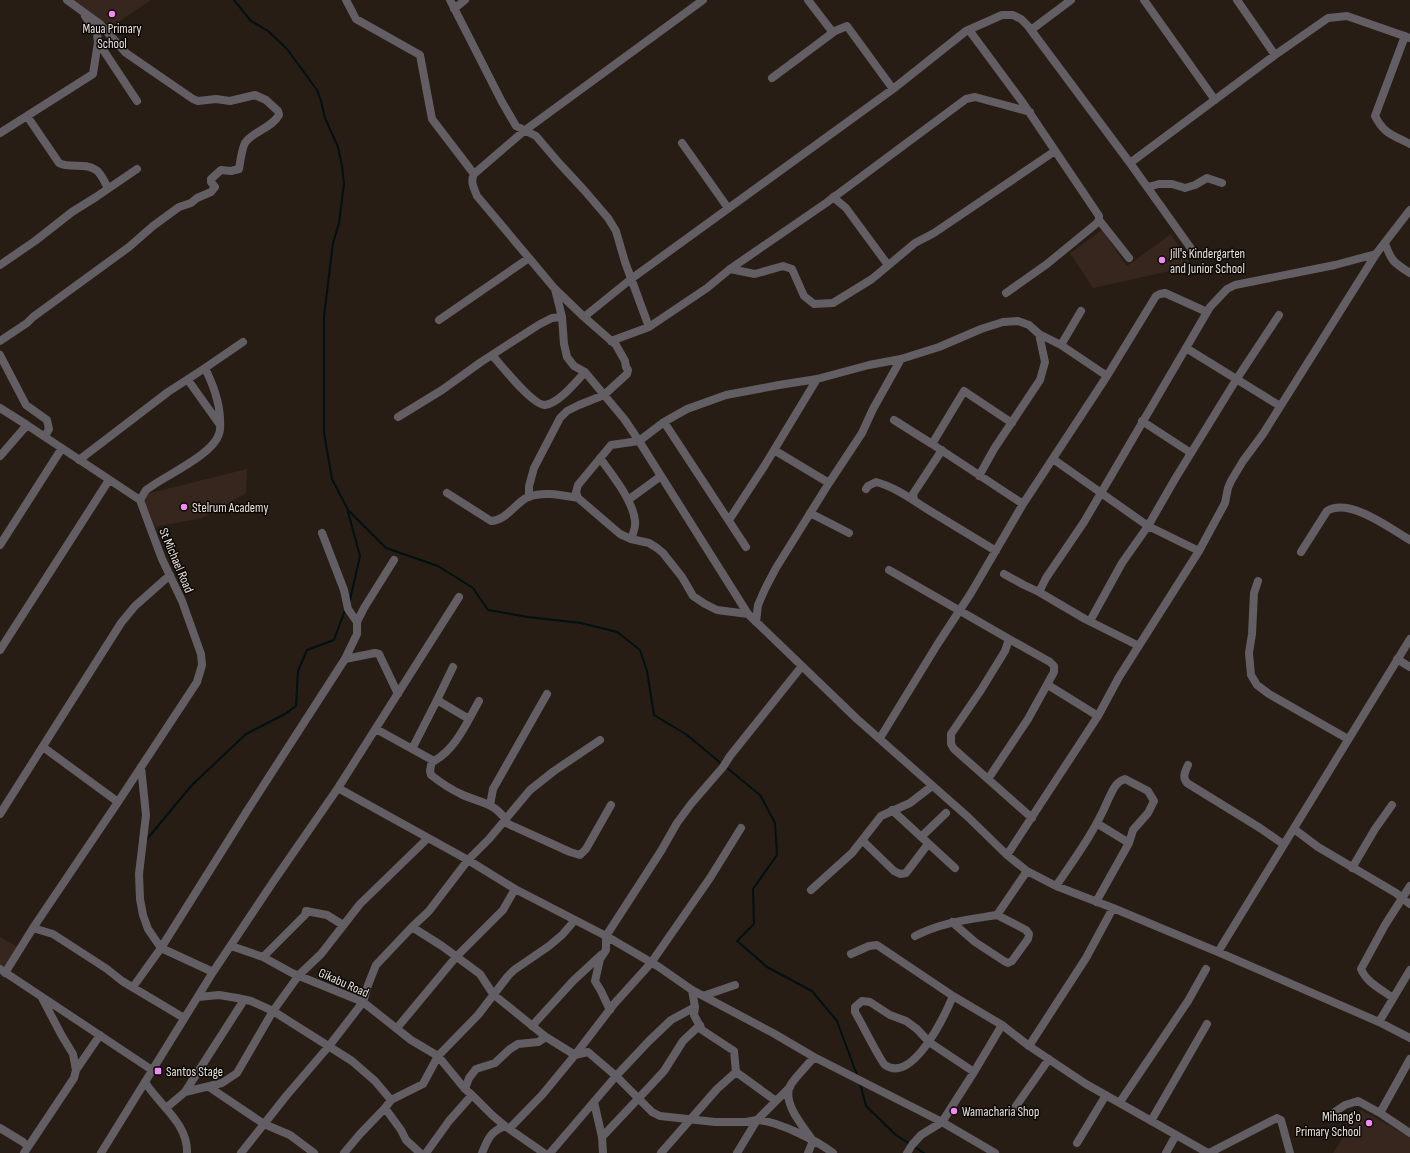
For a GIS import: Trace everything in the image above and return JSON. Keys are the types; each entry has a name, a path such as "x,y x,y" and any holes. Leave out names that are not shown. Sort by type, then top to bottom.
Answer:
{"street":[{"path":"0,341 27,323 32,317 129,247 153,226 179,207 192,204 197,198 211,192 215,187 211,182 211,179 221,170 231,171 239,169 244,144 273,122 279,115 278,111 266,100 255,95 230,101 216,99 198,101 193,99 126,54 100,24 68,0"},
{"path":"346,0 356,19 420,55 432,119 474,174"},
{"path":"450,0 511,120 516,126 536,136 608,218 616,231 631,279 649,327"},
{"path":"454,9 466,0"},
{"path":"529,497 529,486 534,468 560,418 567,411 579,404 604,395 627,374 628,370 620,351 555,289 477,196 472,183 472,178 474,174 524,131 703,0"},
{"path":"808,0 831,30 835,31"},
{"path":"1031,30 1071,0"},
{"path":"1144,0 1215,100"},
{"path":"1236,0 1275,55"},
{"path":"0,133 93,74 98,42 97,34 81,9"},
{"path":"584,317 631,279 893,89 969,30 1002,15 1012,14 1021,19 1031,30 1196,254"},
{"path":"1130,163 1275,55 1328,18 1337,16 1347,16 1358,19 1407,37 1375,116 1380,126 1384,130 1410,142"},
{"path":"772,78 835,31 846,26 893,89"},
{"path":"969,30 1030,112 1099,216 1099,220 1129,258"},
{"path":"98,42 137,101"},
{"path":"611,341 649,327 707,288 730,269 970,98 974,97 1030,112"},
{"path":"27,116 59,163 63,165 88,167 96,170 108,188"},
{"path":"682,143 728,208"},
{"path":"730,269 755,274 783,266 792,269 804,296 814,304 833,303 872,279 915,243 934,233 1056,151"},
{"path":"0,265 35,241 72,212 137,169"},
{"path":"1148,187 1159,184 1172,184 1184,188 1195,185 1207,178 1222,183"},
{"path":"833,197 846,208 888,265"},
{"path":"1007,855 1098,716 1119,676 1199,551 1225,503 1231,481 1376,254 1410,212"},
{"path":"1006,293 1047,264 1099,220"},
{"path":"1385,243 1389,254 1396,264 1410,273"},
{"path":"1039,592 1046,578 1084,522 1207,312 1220,295 1227,289 1236,285 1335,265 1376,254"},
{"path":"439,320 529,258"},
{"path":"555,289 562,317 564,344 567,357 574,366 585,372 625,420 748,614 857,719 968,817 1007,855 1027,871 1056,886 1218,952 1379,1022 1410,1038"},
{"path":"880,738 996,551 1023,504 1107,376 1156,296 1165,293 1207,312"},
{"path":"1061,345 1081,311"},
{"path":"1090,621 1122,563 1148,526 1236,380 1279,315"},
{"path":"398,417 442,390 492,355 552,318 562,317"},
{"path":"578,498 576,492 578,485 611,445 639,441 664,422 687,409 726,395 817,379 869,365 901,359 939,347 981,329 1003,322 1018,321 1029,325 1039,334 1061,345 1107,376"},
{"path":"979,476 994,449 1040,380 1045,362 1039,334"},
{"path":"79,460 168,392 243,342"},
{"path":"1186,348 1280,406"},
{"path":"0,355 26,405 47,420 49,428 44,436"},
{"path":"492,355 524,392 538,404 544,405 552,402 573,386 585,372"},
{"path":"756,622 758,605 765,589 790,544 828,483 862,433 873,409 901,359"},
{"path":"0,408 140,500 146,490 196,459 215,442 220,433 219,407 214,388 205,368"},
{"path":"729,520 817,379"},
{"path":"188,380 220,425"},
{"path":"932,444 964,391 1012,423"},
{"path":"894,420 1023,504"},
{"path":"1142,421 1191,453"},
{"path":"664,422 746,547"},
{"path":"0,456 27,425"},
{"path":"0,545 62,448"},
{"path":"774,450 828,483"},
{"path":"914,499 913,494 942,450"},
{"path":"600,458 628,500 636,522 631,539"},
{"path":"1052,459 1148,526 1199,551"},
{"path":"628,500 661,476"},
{"path":"0,650 109,480"},
{"path":"866,489 868,486 876,482 884,484 914,499 996,551"},
{"path":"447,493 492,521 496,521 529,497 540,494 554,493 578,498 612,528 631,539 649,543 663,553 682,577 693,596 704,604 717,610 748,614"},
{"name":"St Michael Road","path":"3,971 154,749 197,682 202,666 201,654 193,631 182,602 162,559 140,500"},
{"path":"1301,552 1327,511 1331,508 1338,507 1347,508 1366,514 1410,540"},
{"path":"810,512 849,532"},
{"path":"322,533 344,590 348,609 357,622"},
{"path":"133,987 161,948 345,659 357,634 357,622 394,560"},
{"path":"889,570 1040,656 1054,666 1054,672 1048,685 1028,719 988,779"},
{"path":"1004,574 1139,646"},
{"path":"0,814 121,623 135,606 170,575"},
{"path":"1258,581 1254,593 1252,634 1249,653 1252,675 1256,685 1348,739"},
{"path":"101,1153 213,972 338,788 459,597"},
{"path":"1008,639 1005,651 951,734 951,744 954,749 1032,818"},
{"path":"1218,952 1410,639"},
{"path":"345,659 375,653 379,654 398,694"},
{"path":"1397,659 1410,667"},
{"path":"412,749 453,666"},
{"path":"595,981 600,959 606,950 606,936 661,851 677,823 802,666"},
{"path":"1048,685 1098,716"},
{"path":"490,805 493,789 547,694"},
{"path":"437,700 468,719"},
{"path":"376,729 434,761 455,743 479,701"},
{"path":"241,1153 287,1095 329,1046 363,1002 376,965 429,911 468,860 505,821 530,790 554,771 600,740"},
{"path":"43,747 118,802"},
{"path":"432,760 430,771 431,775 445,785 464,795 490,805 500,812 505,821 570,852 580,855 586,849 611,806"},
{"path":"1188,765 1184,775 1184,780 1187,783 1283,844"},
{"path":"141,767 146,815 139,874 142,916 148,929 161,948 213,972"},
{"path":"1056,886 1098,824 1114,788 1121,780 1125,779 1148,791 1154,800 1148,813 1133,830 1129,843 1096,902"},
{"path":"811,890 833,871 862,840 881,816 910,803 932,786"},
{"path":"338,788 468,860 515,889 606,936 651,962 692,990 777,1035 814,1057 942,1122 995,1153"},
{"path":"1352,868 1375,829 1392,805"},
{"path":"892,810 955,868"},
{"path":"921,837 946,812"},
{"path":"1098,824 1129,843"},
{"path":"482,1153 493,1132 507,1128 542,1095 576,1055 610,1010 651,962 710,878 740,828"},
{"path":"1294,829 1318,847 1403,898 1410,904"},
{"path":"185,1092 222,1083 237,1073 273,1011 299,976 321,954 360,904 428,838"},
{"path":"862,840 894,871 900,874 906,873 928,844"},
{"path":"997,915 1027,871"},
{"path":"1393,998 1368,981 1361,968 1381,931 1410,886"},
{"path":"397,1028 456,957 503,910 515,889"},
{"path":"1029,1046 1086,958 1113,908"},
{"path":"263,957 302,918 306,911 320,912 343,925"},
{"path":"915,936 934,927 952,922 997,915 1026,930 1029,934 1028,939 1012,961 1008,962 1004,961 975,942 952,922"},
{"path":"344,1153 391,1100 423,1084 438,1056 478,1015 493,994 514,970 549,946 562,935 575,920"},
{"path":"412,927 480,974 493,994 546,1037 576,1055 588,1052 616,1076 636,1101 652,1112 660,1116 730,1123 766,1120 813,1141 832,1153"},
{"path":"33,928 53,934 107,968 122,981 184,1018"},
{"path":"852,954 869,946 877,945 953,996 1002,1025 1029,1046 1086,1084 1208,1153 1277,1118 1281,1120 1283,1125 1290,1153"},
{"name":"Gikabu Road","path":"231,946 263,957 299,976 363,1002 411,1040 438,1056"},
{"path":"532,1026 606,950"},
{"path":"1120,1102 1188,1001 1206,970"},
{"path":"1379,1022 1410,970"},
{"path":"3,971 152,1070"},
{"path":"582,973 595,981 610,1010"},
{"path":"703,996 736,985"},
{"path":"692,990 695,1007 694,1015 702,1030 734,1051 736,1072 776,1101"},
{"path":"198,997 219,995 251,1001 273,1011 352,1061 375,1081 391,1100"},
{"path":"953,996 943,1020 930,1042 905,1067 894,1068 884,1065 855,1012 855,1007 862,1001 870,1002 890,1015 906,1021 917,1029 930,1042 974,1072"},
{"path":"42,998 73,1054 76,1070"},
{"path":"166,1108 185,1092 244,1000"},
{"path":"550,1153 616,1076 649,1041 671,1020 695,1007"},
{"path":"1151,1120 1208,1024"},
{"path":"602,1137 664,1071 683,1041 700,1025"},
{"path":"907,1153 921,1135 942,1122 1002,1025"},
{"path":"26,1150 74,1078 76,1070 100,1035"},
{"path":"465,1089 469,1078 476,1069 495,1063 510,1049 518,1044 538,1042 546,1037"},
{"path":"438,1056 465,1089 492,1116 544,1153"},
{"path":"737,1153 756,1120 791,1086 814,1057"},
{"path":"1016,1106 1049,1059"},
{"path":"1380,1113 1410,1059"},
{"path":"660,1153 717,1089 736,1072"},
{"path":"145,1082 151,1092 172,1115 186,1139 187,1153"},
{"path":"791,1086 788,1096 789,1103 813,1141"},
{"path":"209,1087 264,1124 290,1135 314,1153"},
{"path":"426,1153 449,1120 472,1095"},
{"path":"1077,1143 1106,1095"},
{"path":"1327,1117 1358,1101 1380,1113 1410,1133"},
{"path":"594,1102 602,1137 603,1153"},
{"path":"385,1108 401,1130 406,1140 420,1153"},
{"path":"0,1128 23,1142 26,1150"},
{"path":"1166,1153 1176,1135"},
{"path":"808,1153 813,1141"}],"shaded area":[{"name":"Maua Primary School","path":"74,0 151,0 111,27"},
{"name":"Jill's Kindergarten and Junior School","path":"1102,230 1127,266 1171,234 1192,266 1093,288 1070,253"},
{"name":"Stelrum Academy","path":"247,469 246,493 202,518 155,527 143,497 146,494"},
{"path":"0,937 18,947 5,967 0,965"},
{"name":"Mihang'o Primary School","path":"1361,1110 1410,1137 1410,1153 1333,1153"}],"waterway":[{"path":"234,0 251,21 268,31 287,49 317,90 325,118 338,147 344,184 339,223 333,243 324,316 324,433 332,479 348,510 386,548 438,566 473,588 488,610 528,617 581,623 617,632 640,650 647,671 654,715 687,735 723,765"},
{"path":"348,512 360,556 350,600"},
{"path":"147,839 192,785 246,734 285,714 296,706 298,671 307,650 334,640 345,610"},
{"path":"726,767 760,795 775,823 777,855 753,889 754,924 737,941 767,967 812,991 837,1021 857,1075"},
{"path":"860,1083 866,1106 896,1135 910,1144"},
{"path":"913,1146 924,1153"}],"place":[{"name":"Maua Primary School","path":"112,14"},
{"name":"Jill's Kindergarten and Junior School","path":"1162,260"},
{"name":"Stelrum Academy","path":"184,507"},
{"name":"Santos Stage","path":"158,1071"},
{"name":"Wamacharia Shop","path":"954,1111"},
{"name":"Mihang'o Primary School","path":"1369,1123"}]}
